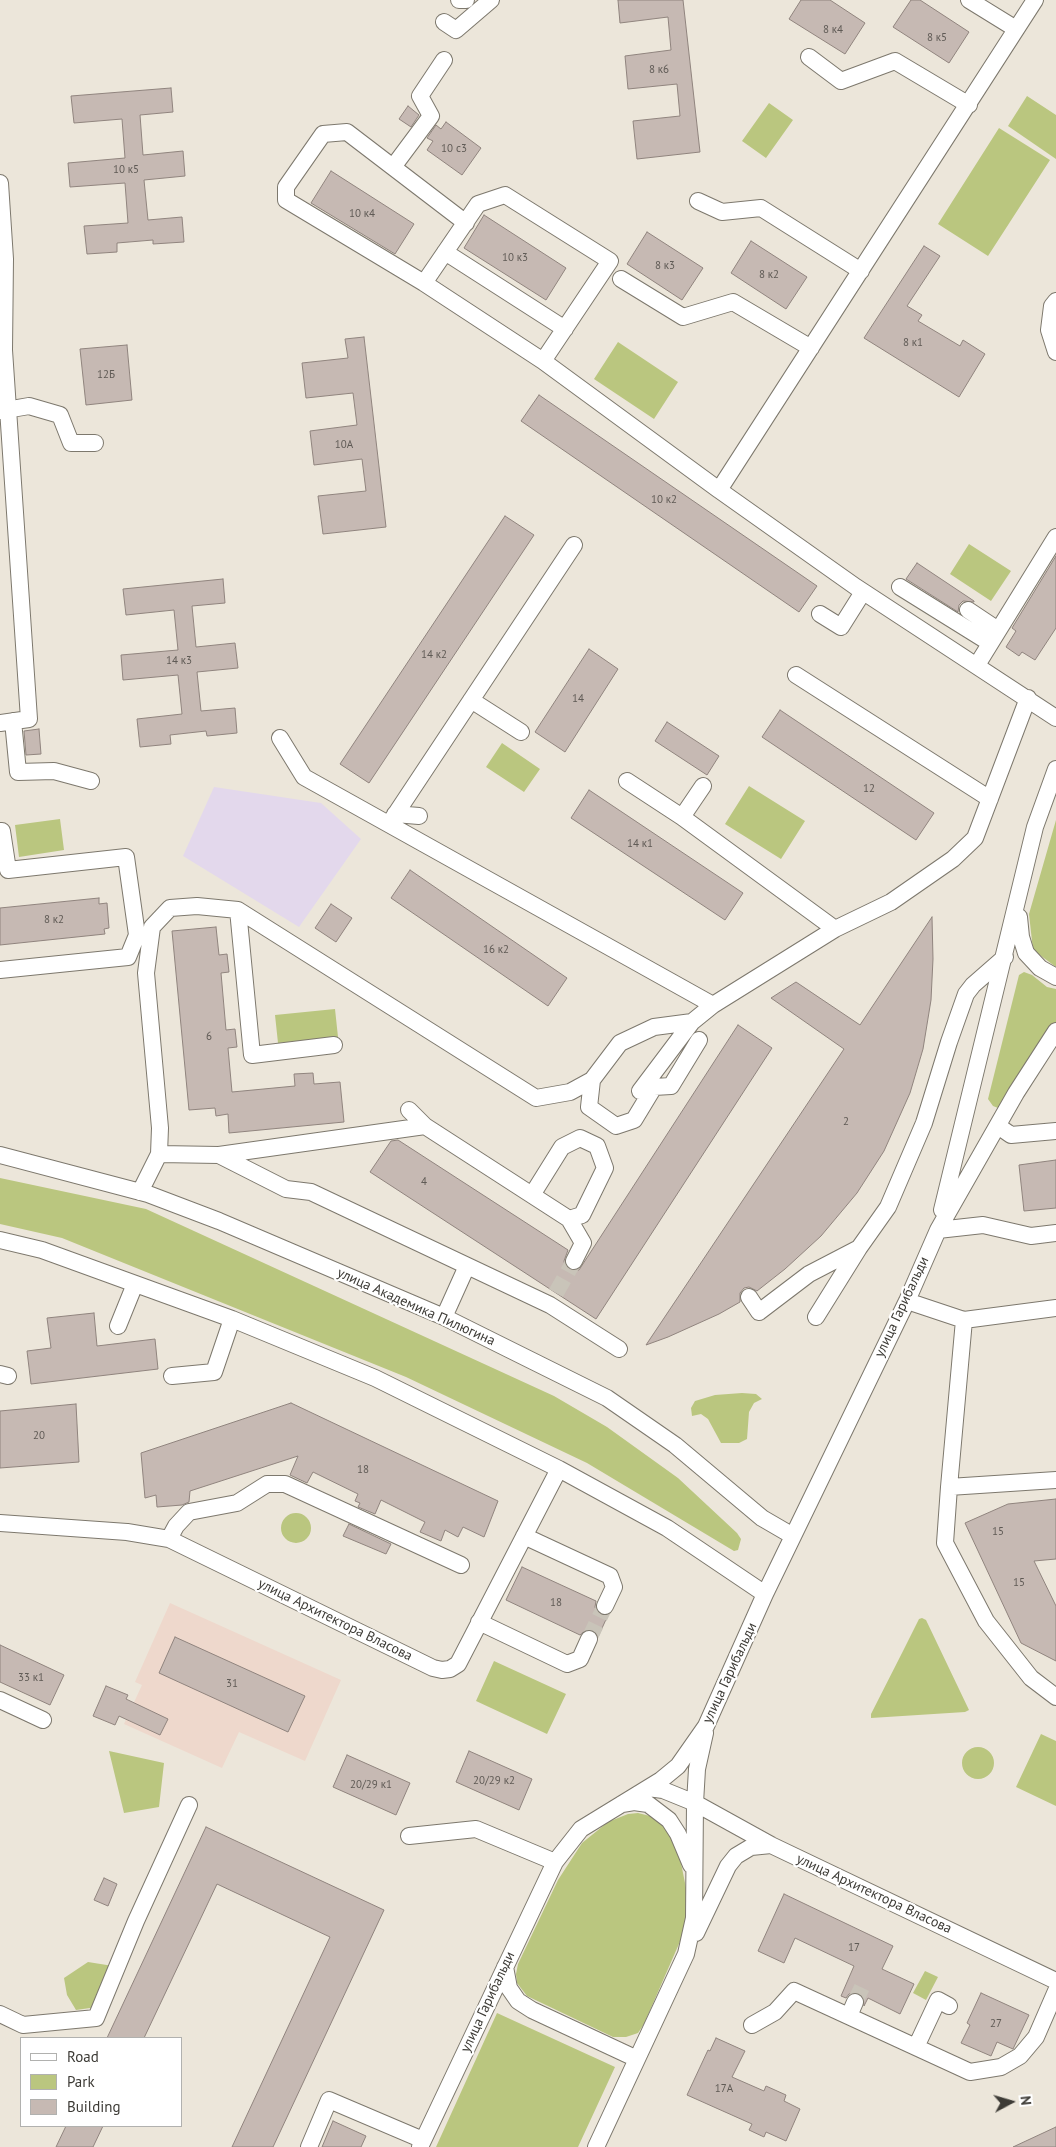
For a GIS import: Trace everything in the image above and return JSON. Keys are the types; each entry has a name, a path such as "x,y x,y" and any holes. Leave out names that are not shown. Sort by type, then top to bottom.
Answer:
{"street":[{"path":"459,0 466,0"},
{"path":"444,22 456,30 491,0"},
{"path":"969,0 1016,28"},
{"path":"719,490 1035,0"},
{"path":"809,57 841,81 895,61 968,105"},
{"path":"393,167 431,116 420,96 444,60"},
{"path":"466,223 347,132 323,134 286,187 286,200 424,283 543,361 719,490 863,592 1056,718"},
{"path":"0,183 5,258 2,351 4,410 29,719 6,722 18,772 54,771 91,781"},
{"path":"424,283 478,204 505,195 610,261 543,361"},
{"path":"698,201 722,212 761,208 861,271"},
{"path":"445,252 564,329"},
{"path":"621,279 682,317 733,302 811,348"},
{"path":"1056,301 1052,306 1049,330 1056,352"},
{"path":"4,410 29,406 60,415 71,443 96,443"},
{"path":"977,665 1056,537"},
{"path":"392,819 574,545"},
{"path":"900,587 994,636"},
{"path":"820,614 842,627 863,592"},
{"path":"968,610 994,636"},
{"path":"796,675 990,799"},
{"path":"640,1091 692,1022 713,1005 835,929 891,902 953,859 975,838 1028,698"},
{"path":"471,700 521,732"},
{"path":"280,738 304,777 392,819 713,1005"},
{"name":"улица Гарибальди","path":"938,1230 1035,827 1056,769"},
{"path":"627,781 682,817 835,929"},
{"path":"682,817 697,788"},
{"path":"392,819 419,816"},
{"path":"0,831 2,831 8,870 126,856 137,935 128,956 0,970"},
{"name":"улица Гарибальди","path":"1018,902 1021,937 1026,953 1040,968 1056,977"},
{"path":"140,1192 159,1154 160,1128 146,973 152,927 170,908 197,906 238,910 536,1098 570,1092 592,1080 620,1043 654,1027 692,1022"},
{"path":"238,910 252,1054 334,1045"},
{"path":"816,1317 859,1248 888,1208 924,1124 966,994 973,985 1005,957"},
{"name":"улица Гарибальди","path":"421,2144 556,1862 582,1829 661,1780 678,1766 706,1726 793,1536 907,1301 938,1230 1056,1031"},
{"path":"592,1080 589,1107 616,1126 634,1120 654,1087 671,1086 699,1040"},
{"path":"409,1110 425,1126 569,1219 583,1243 574,1261"},
{"path":"159,1154 219,1155 425,1126"},
{"path":"998,1126 1011,1135 1056,1131"},
{"path":"532,1195 562,1147 580,1138 597,1146 605,1168 582,1214 569,1219"},
{"name":"улица Академика Пилюгина","path":"0,1155 140,1192 219,1220 444,1317 607,1398 675,1445 762,1518 793,1536"},
{"path":"219,1155 286,1189 311,1192 467,1266 553,1299 619,1349"},
{"path":"938,1230 983,1225 1031,1236 1056,1233"},
{"path":"0,1240 42,1250 232,1319 375,1378 558,1469 667,1528 766,1594"},
{"path":"749,1297 759,1312 809,1274 859,1248"},
{"path":"444,1317 467,1266"},
{"path":"118,1326 135,1284"},
{"path":"907,1301 964,1320 1056,1308"},
{"path":"172,1376 214,1372 232,1319"},
{"path":"964,1320 945,1543 986,1621 1031,1678 1056,1697"},
{"name":"улица Архитектора Власова","path":"0,1523 127,1532 170,1539 433,1668 442,1670 450,1669 458,1664 558,1469"},
{"path":"949,1487 1056,1480"},
{"path":"170,1539 176,1526 189,1512 236,1503 266,1484 286,1484 461,1565"},
{"path":"524,1536 610,1576 614,1587 605,1606"},
{"path":"479,1622 567,1664 580,1659 589,1639"},
{"path":"0,1700 43,1720"},
{"path":"686,1954 694,1918 695,1802 698,1769 706,1726"},
{"name":"улица Архитектора Власова","path":"648,1788 663,1790 695,1802 771,1845 1056,1981"},
{"path":"620,1804 634,1802 648,1804 669,1820 686,1850 694,1874"},
{"path":"0,2014 23,2025 96,2018 136,1921 188,1805"},
{"path":"409,1836 476,1829 556,1862"},
{"path":"596,2147 728,1866 736,1856 751,1847 771,1845"},
{"path":"505,1967 509,1988 518,2001 532,2010 637,2059"},
{"path":"752,2025 775,2012 794,1991 852,2009 916,2047 970,2072 1001,2067 1020,2056 1036,2037 1056,1991"},
{"path":"916,2047 938,2000 949,2006"},
{"path":"309,2147 329,2100 421,2144"}],"shaded area":[{"path":"214,787 321,803 361,839 299,927 183,856"},
{"path":"170,1603 341,1680 305,1761 239,1732 222,1768 124,1724 142,1685 135,1682"}],"green space":[{"path":"1027,96 1056,115 1056,159 1008,126"},
{"path":"769,103 793,120 766,158 742,141"},
{"path":"999,128 1050,160 988,256 938,224"},
{"path":"618,342 678,382 654,419 594,379"},
{"path":"969,544 1011,571 991,601 950,574"},
{"path":"502,743 540,769 524,792 486,767"},
{"path":"749,786 805,821 781,859 725,824"},
{"path":"60,819 64,850 19,857 15,825"},
{"path":"1056,820 1056,967 1033,950 1029,914"},
{"path":"1024,972 1032,975 1047,987 1056,989 1056,1027 1003,1110 993,1106 988,1099 1019,975"},
{"path":"335,1009 338,1037 278,1043 275,1015"},
{"path":"0,1178 146,1209 554,1396 607,1427 678,1478 737,1533 741,1539 738,1550 734,1551 587,1463 406,1377 62,1238 0,1224"},
{"path":"756,1394 762,1399 754,1403 749,1412 747,1439 739,1443 721,1443 708,1419 701,1414 692,1416 691,1408 695,1401 715,1395"},
{"path":"296,1513 307,1517 311,1528 307,1539 296,1543 285,1539 281,1528 285,1517"},
{"path":"919,1619 926,1620 969,1710 965,1712 871,1718 871,1714"},
{"path":"494,1661 566,1694 547,1734 476,1701"},
{"path":"1041,1734 1056,1741 1056,1806 1016,1787"},
{"path":"978,1747 984,1748 989,1752 993,1757 993,1769 989,1774 984,1778 978,1779 972,1778 967,1774 963,1769 962,1763 963,1757 967,1752 972,1748"},
{"path":"109,1751 164,1763 159,1807 124,1813"},
{"path":"638,1813 654,1817 666,1826 680,1858 689,1903 685,1930 644,2024 638,2033 626,2037 613,2037 527,1996 517,1983 516,1974 518,1964 558,1880 582,1843 608,1822 628,1814"},
{"path":"88,1962 113,1966 97,2007 76,2010 67,1995 64,1978"},
{"path":"925,1971 938,1977 926,2000 913,1993"},
{"path":"497,2013 615,2067 578,2147 436,2147"}],"building":[{"path":"618,0 683,0 700,152 637,159 633,121 680,116 677,84 628,89 625,56 671,50 668,17 620,23"},
{"path":"801,0 830,0 865,23 845,54 789,19"},
{"path":"911,0 920,0 969,32 949,63 893,27"},
{"path":"171,88 173,112 140,115 143,155 183,151 185,176 144,180 148,220 182,217 184,242 153,244 153,240 117,243 117,252 87,254 84,226 128,223 125,183 70,187 68,163 125,158 122,119 74,123 71,96"},
{"path":"408,106 419,115 411,127 399,119"},
{"path":"446,122 481,148 462,175 427,150 433,141 427,138 436,125 441,129"},
{"path":"331,171 414,224 395,254 311,203"},
{"path":"484,215 566,268 546,300 464,248"},
{"path":"647,232 703,268 682,300 627,264"},
{"path":"751,241 807,277 786,309 731,273"},
{"path":"924,246 940,256 907,306 922,315 918,321 960,346 963,340 985,354 959,397 864,338"},
{"path":"364,337 386,527 323,534 318,496 366,491 362,459 314,465 310,431 357,425 353,393 306,398 302,363 348,358 345,339"},
{"path":"127,345 132,400 86,405 80,349"},
{"path":"539,395 817,586 799,612 521,421"},
{"path":"505,516 534,535 369,783 340,764"},
{"path":"1056,556 1056,628 1035,660 1022,652 1019,656 1006,647 1016,631 1012,628"},
{"path":"917,563 974,602 963,601 959,605 958,612 906,579"},
{"path":"223,579 225,603 192,606 196,647 235,643 238,668 197,672 201,711 235,708 237,733 207,736 206,731 170,735 171,744 140,747 137,719 182,714 178,675 123,680 121,655 178,650 174,610 126,615 123,589"},
{"path":"589,649 618,669 565,752 535,732"},
{"path":"780,710 934,813 916,840 762,737"},
{"path":"667,722 719,756 707,775 655,741"},
{"path":"39,729 41,754 26,755 24,731"},
{"path":"589,790 743,893 725,920 571,818"},
{"path":"410,870 567,978 548,1006 391,898"},
{"path":"99,898 99,904 107,903 109,928 104,929 105,934 0,945 0,908"},
{"path":"331,904 352,918 336,942 315,928"},
{"path":"932,917 933,959 931,1000 923,1049 910,1093 884,1151 857,1193 821,1236 785,1269 757,1291 749,1287 744,1288 740,1293 740,1302 719,1314 646,1345 844,1049 771,998 796,982 860,1025"},
{"path":"216,927 219,955 227,954 229,972 221,973 226,1030 235,1029 237,1047 228,1048 232,1092 295,1086 294,1074 313,1073 314,1084 340,1082 344,1122 229,1133 228,1114 216,1116 215,1108 189,1110 172,931"},
{"path":"738,1025 772,1048 596,1319 370,1172 391,1141 398,1140 568,1250 564,1261 565,1266 570,1270 579,1270"},
{"path":"1056,1160 1056,1208 1024,1211 1019,1165"},
{"path":"94,1313 97,1346 155,1339 158,1369 31,1384 27,1351 51,1348 47,1318"},
{"path":"291,1403 498,1501 484,1537 463,1527 458,1537 445,1530 441,1541 420,1532 425,1522 381,1500 375,1514 358,1507 360,1503 355,1501 358,1494 313,1472 307,1483 290,1475 298,1456 190,1491 189,1502 182,1505 157,1507 156,1495 145,1498 141,1453"},
{"path":"76,1404 79,1462 0,1468 0,1411"},
{"path":"1056,1499 1056,1559 1034,1561 1056,1606 1056,1661 1021,1643 965,1523 1008,1504"},
{"path":"349,1524 391,1544 386,1554 343,1536"},
{"path":"522,1567 596,1601 595,1607 597,1612 601,1615 608,1615 598,1637 594,1630 588,1629 580,1635 506,1600"},
{"path":"175,1637 305,1696 288,1732 159,1673"},
{"path":"0,1645 64,1675 50,1705 0,1682"},
{"path":"106,1686 128,1695 126,1699 168,1719 160,1735 119,1716 115,1725 93,1716"},
{"path":"469,1751 532,1779 519,1810 456,1782"},
{"path":"347,1755 410,1783 396,1815 333,1787"},
{"path":"206,1827 384,1910 273,2147 232,2147 330,1937 217,1884 144,2037 107,2037"},
{"path":"104,1878 117,1884 108,1906 94,1900"},
{"path":"784,1894 893,1946 882,1969 914,1984 900,2014 868,1998 864,2006 863,1996 858,1993 849,1994 846,1998 841,1996 854,1966 795,1938 784,1963 758,1951"},
{"path":"981,1993 1029,2015 1013,2049 997,2042 991,2056 961,2043 970,2025 967,2023"},
{"path":"716,2038 745,2051 732,2077 764,2091 766,2086 786,2095 784,2101 800,2109 786,2141 766,2132 764,2137 749,2130 752,2124 687,2095 708,2050 710,2051"},
{"path":"333,2121 366,2136 361,2147 322,2147"},
{"path":"66,2127 103,2127 93,2147 56,2147"},
{"path":"1056,2127 1056,2147 1013,2147"}],"tunnel":[{"path":"556,1293 574,1261"},
{"path":"589,1639 605,1606"},
{"path":"855,2002 864,1983"}]}
